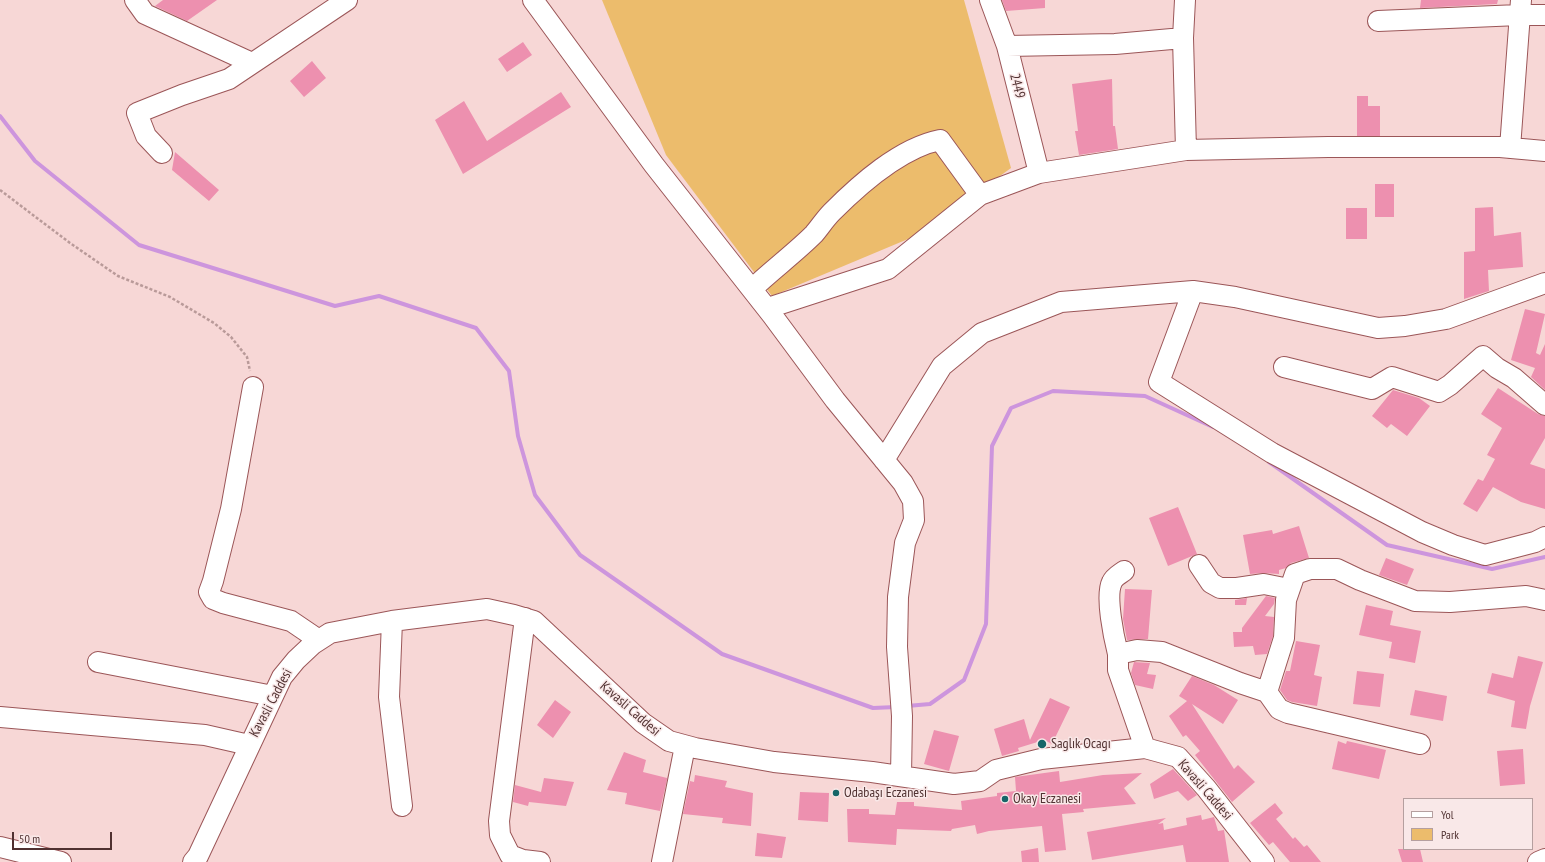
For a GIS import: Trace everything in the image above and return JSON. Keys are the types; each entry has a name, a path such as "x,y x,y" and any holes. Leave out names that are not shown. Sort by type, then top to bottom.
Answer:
{"street":[{"path":"136,0 144,14 252,63"},
{"path":"162,152 146,136 137,113 182,95 229,79 347,0"},
{"path":"533,0 654,165 768,308 835,400 903,483 913,501 914,520 905,543 898,597 897,647 901,707 901,776"},
{"name":"2449","path":"990,0 1007,46 1039,173"},
{"path":"1185,0 1183,38 1186,150"},
{"path":"1378,21 1520,7 1545,15"},
{"path":"1510,148 1520,7"},
{"path":"1007,46 1115,44 1183,38"},
{"path":"752,289 814,233 831,213 869,180 901,155 928,142 940,140 980,196"},
{"path":"768,308 888,269 980,196 1039,173 1186,150 1328,147 1510,148 1545,151"},
{"path":"884,460 942,366 982,333 1061,302 1193,291 1235,297 1378,328 1405,326 1446,319 1545,283"},
{"path":"1193,291 1159,382 1272,453 1422,532 1453,545 1485,554 1535,542 1545,537"},
{"path":"1284,367 1372,389 1392,377 1439,392 1450,385 1483,356 1497,368 1514,378 1545,405"},
{"path":"253,388 231,509 209,592 213,599 224,603 291,621 319,640"},
{"path":"1199,564 1211,584 1220,588 1236,588 1264,584 1289,589"},
{"path":"1267,692 1284,638 1286,600 1289,589 1295,574 1310,568 1337,569 1360,580 1415,601 1450,602 1526,596 1545,600"},
{"path":"1124,571 1113,580 1110,591 1113,630 1118,654 1118,670 1145,748"},
{"name":"Kavasli Caddesi","path":"193,862 198,856 282,677 296,660 319,640 330,633 392,621 487,609 534,621 643,723 668,741 685,746 774,762 901,776 954,784 980,781 996,770 1041,759 1145,748 1178,757 1206,788 1264,862"},
{"path":"525,618 499,821 500,835 510,855 523,860 540,862"},
{"path":"392,621 389,697 402,806"},
{"path":"1118,654 1137,650 1162,652 1240,684 1267,692 1279,709 1288,713 1420,744"},
{"path":"98,662 273,696"},
{"path":"0,716 205,735 249,745"},
{"path":"662,862 685,746"},
{"path":"0,847 61,862"},
{"path":"1538,862 1545,859"}],"path":[{"path":"0,190 70,243 118,276 170,298 214,323 231,337 247,357 253,388"}],"green space":[{"path":"602,0 964,0 1011,168 920,234 772,296 666,155"}],"building":[{"path":"163,0 217,0 187,21 155,6"},
{"path":"1002,0 1045,0 1045,8 1006,11"},
{"path":"1421,0 1498,0 1497,4 1420,8"},
{"path":"523,42 532,55 507,72 498,59"},
{"path":"312,61 326,78 304,97 290,81"},
{"path":"1112,79 1113,126 1115,126 1118,149 1079,155 1075,131 1078,131 1072,84"},
{"path":"561,92 571,107 463,174 435,120 464,101 487,141"},
{"path":"1357,96 1368,96 1368,106 1380,106 1380,136 1357,136"},
{"path":"175,152 219,190 209,201 172,170"},
{"path":"1375,184 1394,184 1394,217 1375,217"},
{"path":"1493,207 1494,236 1521,232 1523,267 1488,270 1489,291 1464,299 1464,252 1475,251 1475,208"},
{"path":"1346,208 1367,208 1367,239 1346,239"},
{"path":"1525,309 1545,314 1536,353 1540,355 1545,344 1545,390 1531,377 1535,368 1511,360"},
{"path":"1498,388 1538,414 1545,416 1545,438 1530,464 1545,469 1545,509 1521,502 1493,487 1477,512 1463,504 1478,479 1483,481 1495,459 1487,455 1502,428 1481,414"},
{"path":"1393,390 1419,398 1430,406 1407,436 1391,424 1387,428 1372,416"},
{"path":"1178,507 1197,554 1168,566 1149,518"},
{"path":"1299,526 1309,558 1291,563 1286,568 1279,570 1279,574 1250,574 1243,535 1272,530 1273,534"},
{"path":"1386,558 1414,569 1407,585 1379,575"},
{"path":"1125,589 1152,590 1148,639 1127,640 1123,619"},
{"path":"1266,596 1275,598 1274,604 1265,616 1274,617 1273,636 1267,654 1255,655 1253,646 1234,647 1233,632 1242,632 1242,628"},
{"path":"1247,598 1246,605 1235,605 1235,600"},
{"path":"1366,605 1393,611 1390,625 1421,631 1415,663 1389,658 1392,642 1359,635"},
{"path":"1296,641 1320,645 1314,675 1322,677 1317,706 1287,700 1280,690 1286,671 1290,671"},
{"path":"1518,656 1543,662 1530,706 1526,729 1511,727 1515,701 1487,693 1492,673 1513,678"},
{"path":"1134,662 1150,663 1147,674 1156,675 1153,689 1135,685 1131,673"},
{"path":"1357,671 1384,674 1380,707 1353,704"},
{"path":"1192,676 1214,685 1238,700 1223,724 1192,704 1234,769 1238,765 1255,782 1232,802 1195,755 1200,751 1186,735 1183,737 1169,716 1187,701 1179,696"},
{"path":"1415,690 1447,696 1443,721 1410,715"},
{"path":"1050,698 1070,707 1052,744 1044,740 1018,748 1019,751 1002,756 994,729 1024,719 1030,740"},
{"path":"555,700 571,712 553,738 537,725"},
{"path":"934,730 959,736 949,771 924,764"},
{"path":"1338,741 1346,744 1347,741 1386,750 1379,779 1332,769"},
{"path":"1523,749 1525,784 1500,786 1497,751"},
{"path":"624,752 646,760 643,772 667,778 668,775 660,811 625,804 627,793 607,790"},
{"path":"1173,769 1197,795 1188,801 1178,791 1154,799 1150,784"},
{"path":"1059,771 1060,782 1103,775 1142,773 1124,788 1136,804 1083,809 1084,812 1062,814 1066,850 1045,852 1042,826 989,831 977,834 975,825 952,829 951,831 897,829 896,845 848,842 847,809 869,809 869,814 895,815 897,802 914,802 914,806 962,810 961,801 997,796 997,793 1016,791 1015,777"},
{"path":"695,775 727,781 725,787 753,793 751,826 722,823 723,818 683,814 690,781 694,782"},
{"path":"544,778 574,782 566,806 529,802 528,806 513,802 515,785 541,792"},
{"path":"800,792 829,793 828,822 798,820"},
{"path":"1275,803 1283,813 1276,819 1293,839 1295,837 1304,847 1307,845 1321,862 1290,862 1273,842 1269,845 1250,823"},
{"path":"1201,815 1202,820 1214,817 1218,831 1224,830 1229,862 1186,862 1183,845 1092,860 1087,832 1166,818 1158,824 1163,823 1164,830 1187,825 1186,818"},
{"path":"757,833 786,837 782,858 755,856"},
{"path":"1038,848 1039,862 1022,862 1021,851"},
{"path":"1398,849 1420,850 1423,862 1402,862"}],"waterway":[{"path":"0,116 35,161 139,245 335,306 379,296 476,328 509,371 518,436 535,495 580,555 722,654 873,708 896,707"},
{"path":"907,706 930,704 964,680 986,624 992,446 1011,408 1053,391 1145,396 1213,427"},
{"path":"1269,462 1387,545 1492,569 1545,557"}],"place":[{"name":"Saglık Ocagı","path":"1042,744"},
{"name":"Odabaşı Eczanesi","path":"836,793"},
{"name":"Okay Eczanesi","path":"1005,799"}]}
